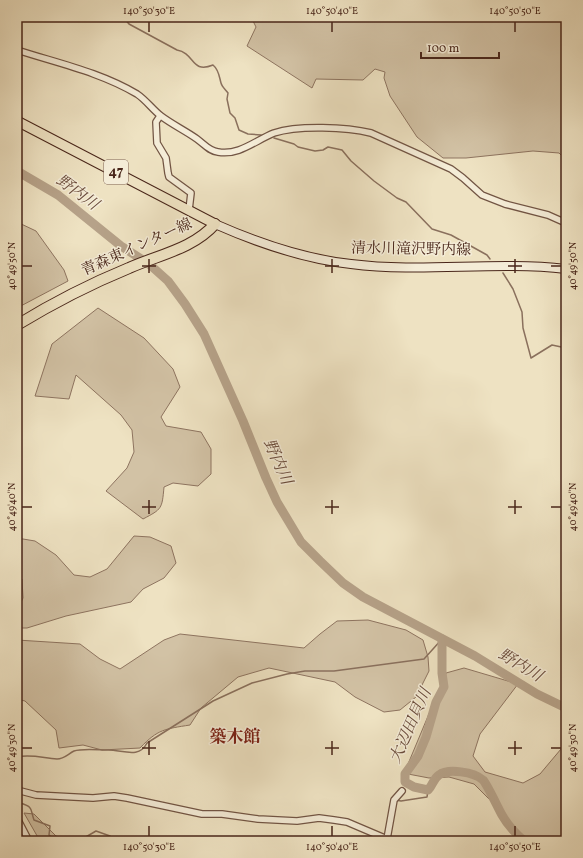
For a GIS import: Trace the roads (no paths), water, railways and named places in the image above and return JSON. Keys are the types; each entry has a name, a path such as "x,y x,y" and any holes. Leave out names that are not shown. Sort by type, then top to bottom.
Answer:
{"highway":[{"name":"青森東インター線","path":"17,325 62,298 83,288 131,266 200,238 214,224"}],"main road":[{"name":"青森東インター線","path":"17,121 214,224"},
{"name":"清水川滝沢野内線","path":"214,224 244,237 283,250 316,259 351,264 412,267 502,265 566,269"}],"street":[{"path":"17,50 102,77 138,95 160,116 174,126 196,138 213,151 220,153 232,152 274,133 288,130 347,128 358,130 371,133 451,169 482,195 505,204 548,214 566,224"},
{"path":"160,116 156,122 157,143 166,158 169,177 191,193 189,210"},
{"path":"17,790 36,795 93,798 114,796 202,814 222,814 258,819 296,821 319,818 334,820 347,822 387,840 394,800 402,791"},
{"path":"17,818 29,841"}],"waterway":[{"path":"100,17 101,19 108,17"},
{"path":"123,17 129,24 183,52 197,65 201,67 213,65 218,71 222,86 228,93 227,99 230,113 235,118 239,130 248,134 261,135"},
{"path":"274,138 294,144 298,147 315,151 323,150 328,147 342,150 351,161 374,181 397,198 406,202 432,229 451,235 487,255 490,259"},
{"name":"野内川","path":"17,171 58,195 121,246 149,264 168,281 204,334 277,502 301,542 320,561 343,583 363,597 475,656 537,694 566,708"},
{"path":"503,273 513,289 522,312 523,328 531,358 552,345 566,348"},
{"path":"17,757 32,756 59,759 74,751 86,749 130,752 140,751 147,743 213,701 252,683 305,671 334,671 424,659 442,639"},
{"name":"大辺田貝川","path":"442,639 442,673 444,687 436,702 426,737 418,756 405,774 405,782 414,787 428,790 435,778 443,773 455,771 479,777 485,782 506,822 524,841"},
{"path":"396,800 401,801 427,797 428,790"},
{"path":"17,798 20,803 30,807 34,820 50,826 49,835 57,841"},
{"path":"79,841 96,831 110,836 115,841"}],"district":[{"name":"築木館","path":"235,737"}]}
